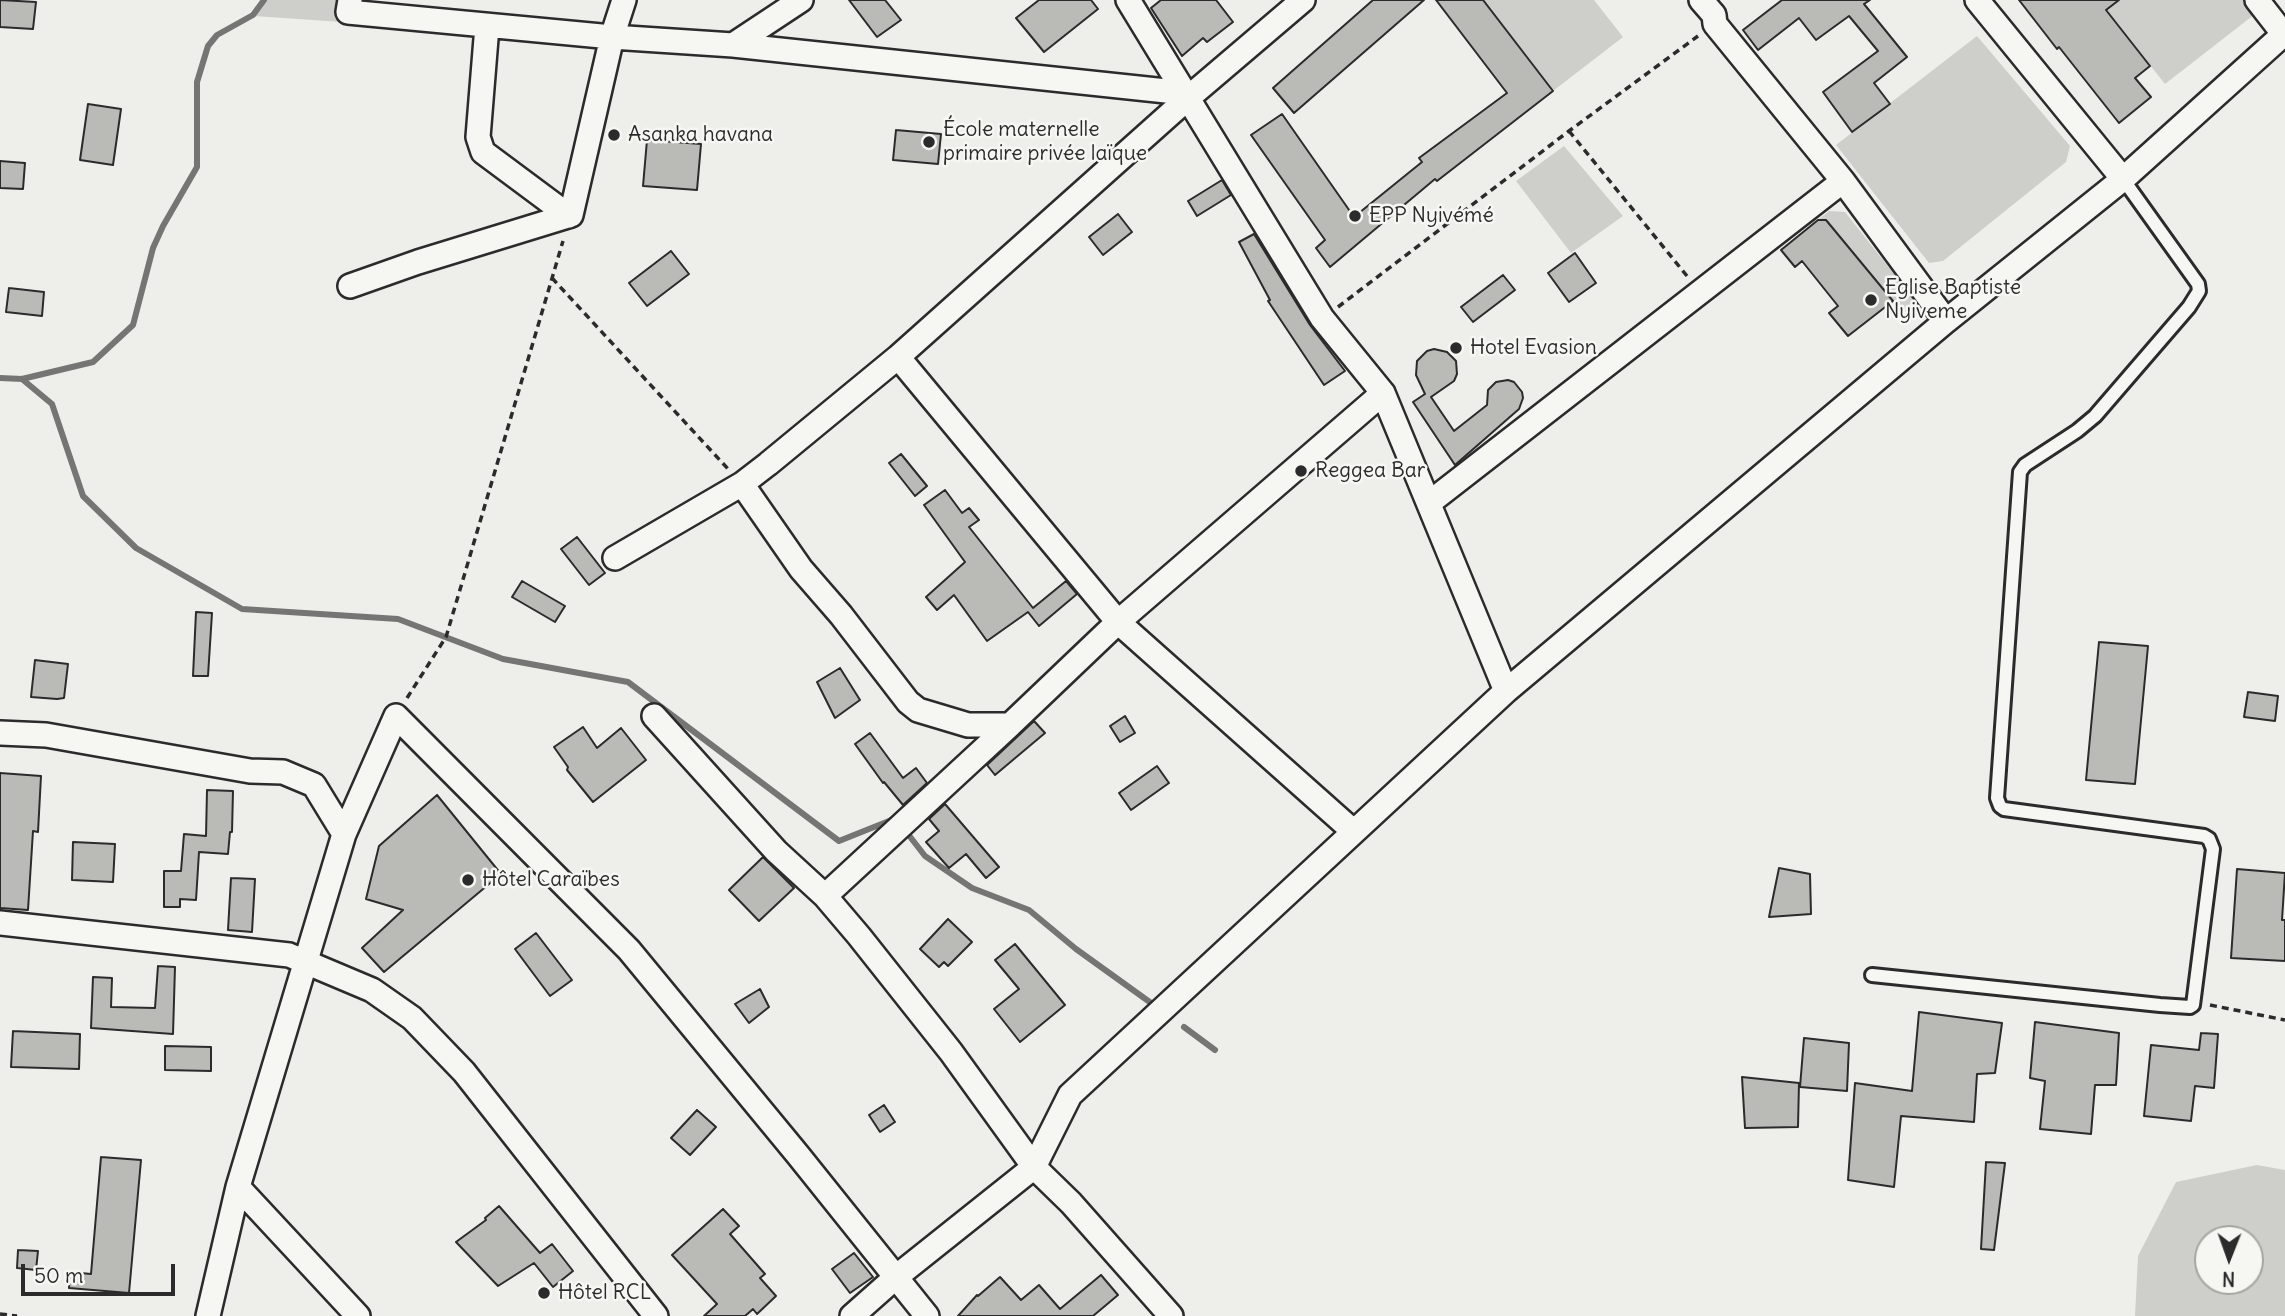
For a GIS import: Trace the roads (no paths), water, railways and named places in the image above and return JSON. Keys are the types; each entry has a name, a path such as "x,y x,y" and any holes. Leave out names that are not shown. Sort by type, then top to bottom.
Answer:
{"street":[{"path":"350,0 348,12 612,37 733,45 1186,96"},
{"path":"570,216 612,37 624,0"},
{"path":"733,45 801,0"},
{"path":"1128,0 1322,318 1383,393 1506,691"},
{"path":"615,558 742,484 898,357 1186,96 1303,0"},
{"path":"1701,0 1714,15 1715,24 1843,181 1946,321"},
{"path":"1977,0 2123,179"},
{"path":"852,1316 896,1277 1034,1167 1070,1095 1506,691 1946,321 2123,179 2282,22 2257,0"},
{"path":"488,26 478,137 482,152 570,216"},
{"path":"1429,503 1843,181"},
{"path":"350,286 418,262 570,216"},
{"path":"898,357 1118,622 1353,831"},
{"path":"825,896 1118,622 1383,393"},
{"path":"742,484 801,569 841,615 908,702 918,710 968,725 1010,725"},
{"path":"208,1316 238,1187 344,834 396,716 629,950 927,1316"},
{"path":"654,716 776,851 825,896 951,1052 1034,1167 1070,1203 1171,1316"},
{"path":"0,733 46,736 250,771 283,772 314,785 344,834"},
{"path":"0,923 289,955 372,990 412,1018 464,1072 656,1316"},
{"path":"238,1187 358,1316"}],"lane":[{"path":"1872,975 2160,1005 2190,1007 2194,1002 2213,849 2209,839 2204,836 2004,809 1997,798 2021,472 2025,465 2095,416 2189,307 2199,291 2198,284 2123,179"}],"waterway":[{"path":"0,378 22,379 93,362 133,325 153,248 197,167 197,82 208,46 217,35 253,15 264,0"},
{"path":"22,379 52,404 83,496 136,548 242,609 398,619 503,659 628,682 839,841 894,819"},
{"path":"904,829 925,856 972,888 1029,910 1076,949 1158,1008"},
{"path":"1184,1027 1215,1050"}],"place":[{"name":"Asanka havana","path":"614,135"},
{"name":"École maternelle primaire privée laïque","path":"929,142"},
{"name":"EPP Nyivémé","path":"1355,216"},
{"name":"Eglise Baptiste Nyiveme","path":"1871,300"},
{"name":"Hotel Evasion","path":"1456,348"},
{"name":"Reggea Bar","path":"1301,471"},
{"name":"Hôtel Caraïbes","path":"468,880"},
{"name":"Hôtel RCL","path":"544,1293"}]}
